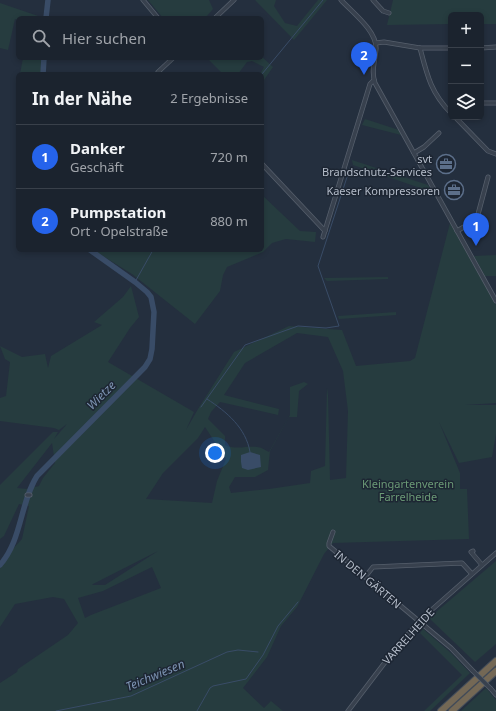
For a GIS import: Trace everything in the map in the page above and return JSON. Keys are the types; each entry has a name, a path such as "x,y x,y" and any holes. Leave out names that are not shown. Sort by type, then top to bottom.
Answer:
{"highway":[{"path":"441,711 496,661"},
{"path":"452,711 496,671"},
{"path":"481,684 496,676"}],"street":[{"path":"144,0 156,16"},
{"path":"217,16 234,0"},
{"path":"341,0 372,33 376,43 373,70 374,80 496,301"},
{"path":"373,0 383,11 389,13"},
{"path":"376,43 384,42 420,48 448,48"},
{"path":"484,48 496,47"},
{"path":"420,48 433,89 441,103 448,110"},
{"path":"158,72 171,60"},
{"path":"323,237 370,84 374,80"},
{"path":"484,103 496,103"},
{"path":"458,120 488,151 496,154"},
{"path":"414,153 424,147 439,133"},
{"path":"264,166 325,231"},
{"path":"457,231 477,218 488,177"},
{"name":"IN DEN GÄRTEN","path":"333,532 329,546 364,577 451,648 496,695"},
{"path":"473,551 471,552 482,565"},
{"name":"VARRELHEIDE","path":"348,711 419,621 496,553"},
{"path":"364,577 374,567 462,563 472,574"}],"green space":[{"path":"148,0 209,0 213,9 207,16 161,16"},
{"path":"255,0 276,0 274,6 285,23 297,26 318,0 327,0 294,40"},
{"path":"393,0 496,0 496,24 484,24 484,12 448,12 448,24 387,25"},
{"path":"0,3 38,16 16,16 8,50 0,48"},
{"path":"264,59 273,67 264,80 264,72 261,72 264,67 252,61 247,62 240,72 221,72 209,60"},
{"path":"23,60 44,60 43,72 20,72"},
{"path":"365,119 399,130 401,135 362,125"},
{"path":"352,160 428,185 432,192 353,165"},
{"path":"264,197 300,231 316,232 315,242 286,239 272,243 264,251"},
{"name":"Kleingartenverein Farrelheide","path":"450,223 496,305 496,403 465,405 496,405 496,434 492,457 459,463 439,422 460,473 460,489 467,489 469,539 333,543 324,554 297,607 281,626 267,657 243,688 264,708 271,701 283,711 0,711 0,683 68,635 78,623 64,599 53,597 15,604 0,627 0,563 22,539 29,506 19,504 4,536 0,539 0,485 53,432 58,432 54,439 67,424 59,430 54,428 0,421 0,398 6,396 10,362 5,359 0,346 22,357 45,354 48,368 51,356 102,325 94,322 123,297 131,286 139,317 108,362 194,412 186,430 234,352 289,326 342,330 356,366 410,361 415,358","holes":["297,333 328,337 343,371 348,411 346,478 330,480 327,388 325,466 311,471 310,483 231,493 229,487 235,477 255,477 268,470 270,451 289,417 297,417 299,391 308,384 304,382 290,387 290,415 269,452 258,447 237,448 225,445 225,436 208,419 211,412 220,402 278,415 279,409 224,395 245,363","205,427 226,459 217,481 212,503 146,499 163,473 198,438","52,443 55,463 43,478 39,486 27,489 17,488","158,551 105,585 92,585 93,584","152,567 161,588 85,618 78,598 103,591"]},
{"path":"97,252 263,252 227,267 223,275 220,291 195,324 132,274"},
{"path":"496,255 496,276 485,276 474,256"},
{"path":"388,277 388,279 327,281 324,278"},
{"path":"396,312 396,315 339,319 338,316"},
{"path":"496,561 496,644 475,662 429,618"},
{"path":"423,629 451,653 470,673 430,711 424,711 462,675 420,633"},
{"path":"486,688 496,700 496,711 461,711"}],"water":[{"path":"250,452 260,455 261,467 248,470 242,468 241,455"}],"waterway":[{"name":"Wietze","path":"46,16 48,0"},
{"path":"264,72 323,0"},
{"name":"Wietze","path":"43,72 44,60"},
{"path":"201,407 245,345 298,326 326,328 339,326 318,266 350,168"},
{"name":"Wietze","path":"0,565 13,544 27,498 37,476 145,367 150,359 154,312 151,297 135,282 93,252"},
{"path":"135,282 152,252"},
{"path":"207,399 222,409 240,428 248,443 250,452"},
{"path":"197,711 210,688 213,686 246,679 263,655 278,626 298,602"},
{"name":"Teichwiesen","path":"56,711 131,696 227,652 238,650 258,652"}],"place":[{"name":"Pumpstation","path":"364,75"},
{"name":"svt Brandschutz-Services","path":"446,164"},
{"name":"Kaeser Kompressoren","path":"454,190"},
{"name":"Danker","path":"476,246"}]}
